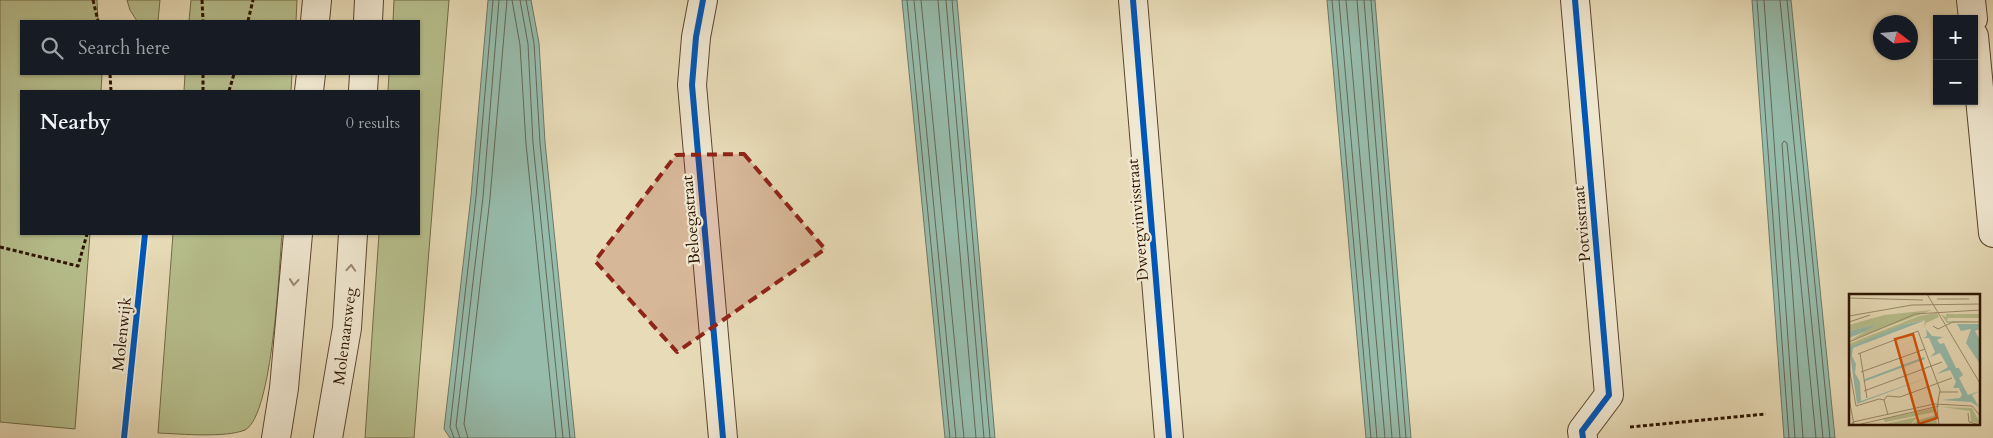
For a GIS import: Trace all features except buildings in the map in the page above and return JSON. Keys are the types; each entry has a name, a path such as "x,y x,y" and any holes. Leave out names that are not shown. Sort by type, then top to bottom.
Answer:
{"street":[{"path":"315,20 317,0"},
{"path":"368,20 369,0"},
{"name":"Beloegastraat","path":"703,0 696,37 692,85 723,438"},
{"name":"Dwergvinvisstraat","path":"1133,0 1169,438"},
{"name":"Potvisstraat","path":"1575,0 1609,395 1583,435"},
{"path":"1971,0 1973,15"},
{"path":"1976,60 1993,234"},
{"path":"309,90 311,75"},
{"path":"363,90 364,75"},
{"path":"276,438 284,388 298,235"},
{"name":"Molenaarsweg","path":"328,438 347,328 353,235"}],"path":[{"path":"93,0 98,20"},
{"path":"202,0 203,20"},
{"path":"248,20 253,0"},
{"path":"110,75 111,90"},
{"path":"203,75 203,90"},
{"path":"229,90 234,75"},
{"path":"0,247 78,266 87,235"},
{"path":"1583,435 1766,414"}],"highlighted area":[{"path":"744,154 825,249 677,352 595,261 676,155"}],"shaded area":[{"path":"0,0 97,0 98,20 20,20 20,75 102,75 101,90 20,90 20,235 90,235 75,429 0,422"},
{"path":"127,0 160,0 158,20 136,20 130,10"},
{"path":"191,0 297,0 296,20 189,20"},
{"path":"394,0 449,0 414,438 365,438 379,235 420,235 420,90 388,90 389,75 420,75 420,20 393,20"},
{"path":"185,75 292,75 291,90 184,90"},
{"path":"173,235 282,235 273,339 262,398 255,419 245,430 226,434 191,435 158,433"}],"water":[{"path":"488,0 531,0 539,43 545,142 575,438 450,438 444,429 471,196"},
{"path":"902,0 957,0 995,438 945,438"},
{"path":"1327,0 1375,0 1411,438 1366,438"},
{"path":"1752,0 1791,0 1835,438 1784,438"}],"cycle path":[{"path":"703,0 696,37 692,85 723,438"},
{"path":"1133,0 1169,438"},
{"path":"1575,0 1609,395 1582,431 1583,438"},
{"name":"Molenwijk","path":"124,438 145,235"}]}
